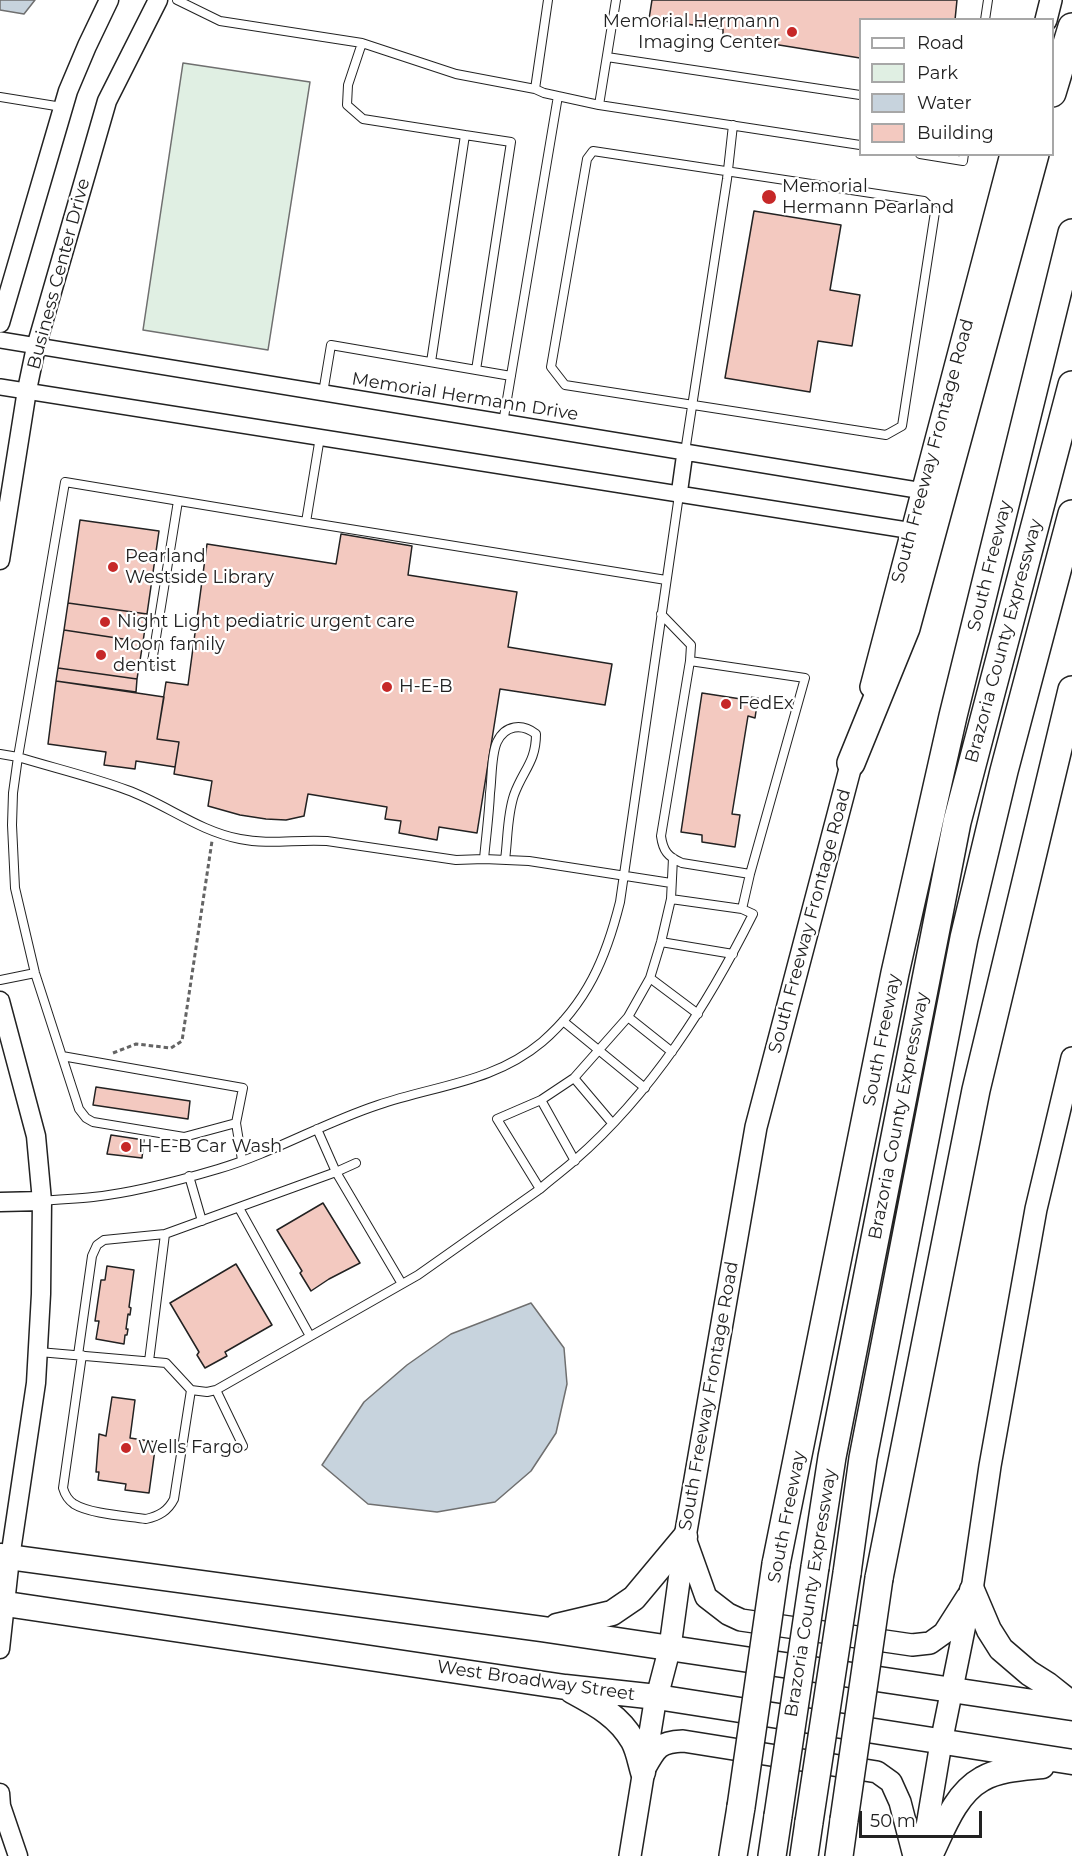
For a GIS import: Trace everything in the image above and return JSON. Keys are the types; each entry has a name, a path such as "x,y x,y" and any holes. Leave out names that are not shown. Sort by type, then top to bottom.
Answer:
{"highway":[{"path":"1054,90 1072,27"},
{"path":"851,763 906,628 1034,156"},
{"name":"South Freeway","path":"733,1856 776,1564 898,961 953,716 1072,233"},
{"name":"Brazoria County Expressway","path":"772,1856 832,1457 957,822 1072,385"},
{"name":"Brazoria County Expressway","path":"804,1856 848,1573 863,1458 964,938 1007,759 1072,514"},
{"path":"839,1856 879,1578 976,1090 1072,690"}],"main road":[{"path":"1046,18 1051,0"},
{"name":"South Freeway Frontage Road","path":"630,1856 654,1708 670,1647 685,1537 756,1127 1010,156"},
{"path":"922,1856 941,1743 972,1590 990,1466 1036,1209 1072,1058"},
{"path":"685,1537 706,1597 728,1614 741,1620 912,1645 930,1643 944,1633 972,1590"},
{"path":"542,1629 612,1613 634,1598 685,1537"},
{"path":"5,1557 542,1629 1072,1706"},
{"path":"972,1590 989,1630 1001,1649 1072,1706"},
{"name":"West Broadway Street","path":"2,1603 565,1687 657,1697 1070,1762"},
{"path":"565,1687 612,1714 621,1723 634,1742 643,1772"},
{"path":"643,1772 655,1749 669,1742 682,1742 877,1772 891,1782 900,1802 914,1856"},
{"path":"930,1856 965,1791 983,1778 1006,1771 1070,1762"}],"street":[{"path":"0,323 68,91 109,0"},
{"name":"Business Center Drive","path":"0,560 36,347 107,101 158,0"},
{"name":"Memorial Hermann Drive","path":"0,340 923,491"},
{"path":"0,387 913,531"},
{"path":"679,495 685,452"},
{"path":"0,1001 36,1136 42,1201 41,1294 36,1383 5,1557 0,1649"},
{"path":"0,1202 42,1201"},
{"path":"0,1793 1,1806 18,1856"}],"lane":[{"path":"177,0 220,21 362,43 456,74 600,105 859,145"},
{"path":"535,90 548,0"},
{"path":"600,105 616,0"},
{"path":"985,18 988,0"},
{"path":"362,43 348,85 347,105 363,119 511,142 477,370"},
{"path":"607,57 859,95"},
{"path":"503,423 558,96"},
{"path":"0,97 63,107"},
{"path":"685,452 733,125"},
{"path":"431,363 465,135"},
{"path":"593,151 924,201 935,212 902,426 886,435 692,403 565,384 551,367 587,159 593,151"},
{"path":"932,156 963,161 964,156"},
{"path":"323,393 331,345 511,376"},
{"path":"306,522 320,437"},
{"path":"236,1123 184,1137 93,1122 86,1118 79,1108 35,973 15,888 13,793 65,482 666,580"},
{"path":"42,1201 95,1197 218,1169 288,1143 346,1116 381,1103 489,1074 524,1054 563,1022 587,991 601,964 620,902 679,495"},
{"path":"152,662 178,501"},
{"path":"661,614 691,645 661,836 663,848 682,863 750,874"},
{"path":"690,661 806,678 742,909"},
{"path":"484,859 496,743 505,731 516,727 528,728 536,734 535,752 519,783 510,808 505,860"},
{"path":"0,754 18,757 127,790 214,832 258,842 327,840 456,860 529,861 671,883"},
{"path":"540,1189 497,1119 541,1100 574,1078 628,1017 650,978 661,942 671,899 673,858"},
{"path":"38,1352 166,1363 191,1390 207,1392 216,1390 418,1275 540,1189 575,1161 645,1088 698,1014 753,914 742,909 671,899"},
{"path":"661,942 733,954"},
{"path":"0,980 35,973"},
{"path":"650,978 698,1014"},
{"path":"628,1017 672,1052"},
{"path":"563,1022 645,1088"},
{"path":"62,1056 243,1088 236,1123 242,1160"},
{"path":"574,1078 612,1123"},
{"path":"541,1100 575,1161"},
{"path":"317,1130 336,1172 402,1284"},
{"path":"191,1390 174,1499 170,1507 155,1517 146,1519 86,1509 73,1504 63,1488 92,1256 97,1245 104,1240 165,1234 356,1163"},
{"path":"189,1176 202,1221"},
{"path":"239,1208 310,1336"},
{"path":"149,1361 165,1234"},
{"path":"216,1390 243,1446"}],"path":[{"path":"112,1053 136,1044 171,1048 182,1041 214,832"}],"green space":[{"path":"183,63 310,82 268,350 143,330"}],"water":[{"path":"0,0 35,0 24,14 0,10"},
{"path":"531,1303 564,1348 567,1384 556,1433 531,1471 495,1502 437,1512 368,1504 322,1465 364,1402 407,1365 451,1334"}],"building":[{"name":"Memorial Hermann Imaging Center","path":"652,0 957,0 955,18 859,18 859,58 723,36 723,29 649,19"},
{"path":"754,211 841,225 830,290 860,295 852,346 818,341 810,392 725,378"},
{"name":"Pearland Westside Library","path":"80,520 159,531 147,614 68,603"},
{"name":"H-E-B","path":"341,534 412,546 408,575 517,592 508,647 612,664 605,705 500,689 477,833 439,827 437,840 399,833 401,821 385,819 387,807 308,794 304,816 286,820 240,815 208,806 212,781 174,774 179,742 157,739 166,682 188,685 207,544 336,564"},
{"name":"Night Light pediatric urgent care","path":"68,603 147,614 143,642 64,630"},
{"name":"Moon family dentist","path":"64,630 143,642 137,679 58,668"},
{"path":"58,668 137,679 136,692 56,681"},
{"path":"56,681 164,697 157,739 179,742 175,767 136,761 135,769 104,765 106,752 48,744"},
{"path":"702,693 741,699 740,696 758,698 755,718 748,716 732,814 740,815 735,847 702,842 702,835 681,832"},
{"path":"96,1087 190,1101 188,1119 93,1105"},
{"name":"H-E-B Car Wash","path":"111,1135 144,1140 142,1158 107,1154"},
{"path":"323,1203 360,1263 311,1291 300,1273 302,1271 277,1230"},
{"path":"236,1264 272,1325 225,1352 227,1356 205,1368 197,1355 199,1352 170,1303"},
{"path":"107,1266 134,1270 129,1307 131,1308 124,1344 96,1339 99,1321 95,1321 101,1280 105,1280"},
{"name":"Wells Fargo","path":"112,1397 135,1400 130,1438 156,1442 149,1493 125,1490 126,1484 98,1480 99,1472 96,1472 99,1434 106,1436"}],"place":[{"name":"Memorial Hermann Imaging Center","path":"792,32"},
{"name":"Memorial Hermann Pearland","path":"769,197"},
{"name":"Pearland Westside Library","path":"113,567"},
{"name":"Night Light pediatric urgent care","path":"105,622"},
{"name":"Moon family dentist","path":"101,655"},
{"name":"H-E-B","path":"387,687"},
{"name":"FedEx","path":"726,704"},
{"name":"H-E-B Car Wash","path":"126,1147"},
{"name":"Wells Fargo","path":"126,1448"}]}
